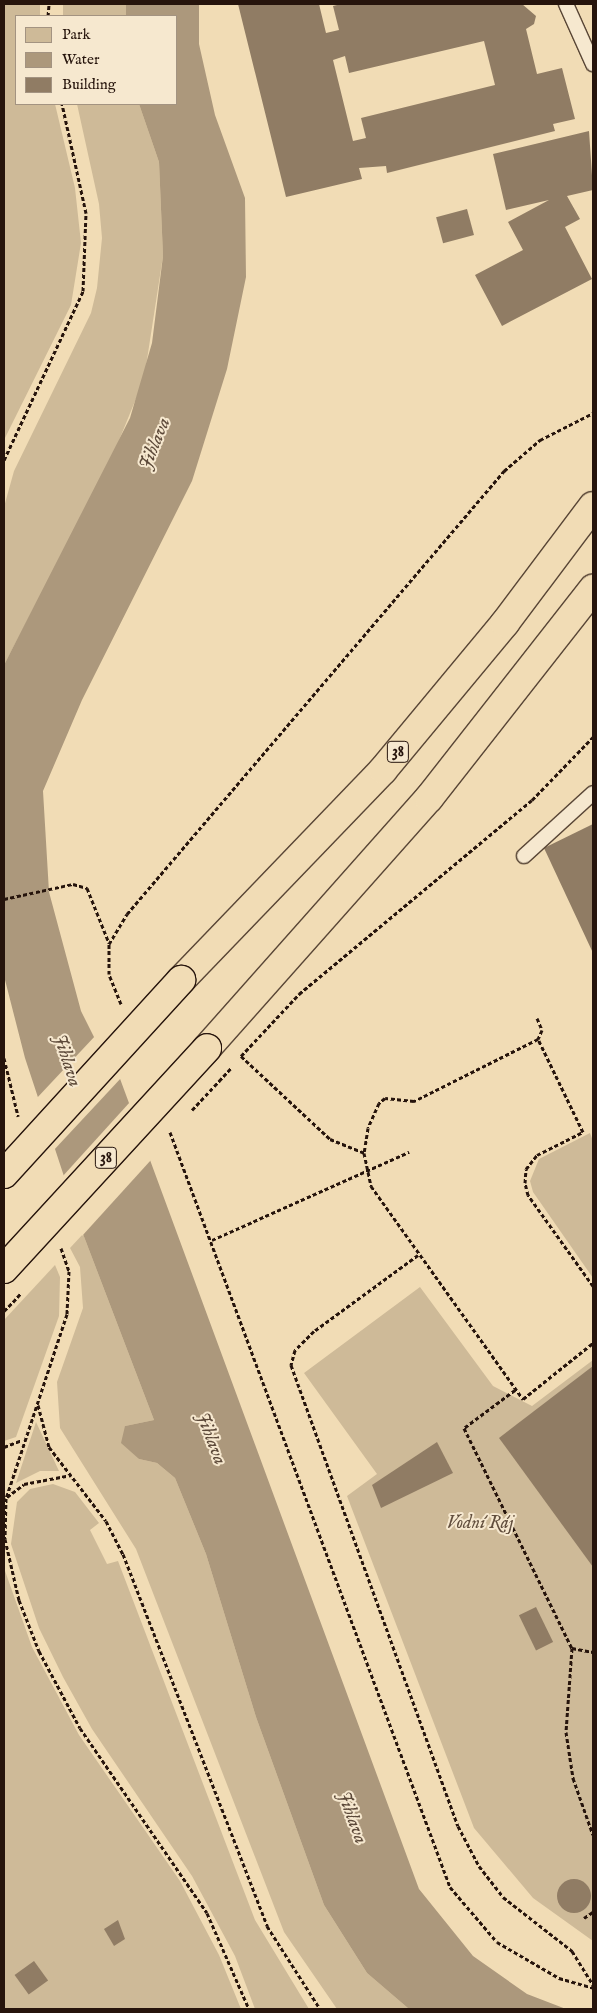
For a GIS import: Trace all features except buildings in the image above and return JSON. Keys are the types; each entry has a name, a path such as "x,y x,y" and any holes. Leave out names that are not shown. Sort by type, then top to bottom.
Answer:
{"highway":[{"name":"38","path":"4,1174 182,980 383,770 505,623 593,506"},
{"name":"38","path":"4,1269 207,1048 429,798 593,589"}],"lane":[{"path":"566,4 593,64"},
{"path":"524,856 593,793"}],"path":[{"path":"4,460 83,291 86,213 62,105"},
{"path":"109,944 127,914 504,471 540,440 593,413"},
{"path":"219,1080 299,994 532,800 593,737"},
{"path":"4,899 73,884 87,888 94,897 109,944 109,974 123,1010"},
{"path":"537,1018 542,1030 538,1039 414,1101 385,1098 372,1115 364,1153 367,1171 385,1211 523,1399 593,1343"},
{"path":"538,1039 583,1132 537,1155 526,1169 525,1182 528,1195 593,1286"},
{"path":"241,1056 330,1139 364,1153"},
{"path":"166,1121 212,1240 450,1887 497,1942 559,1978 593,1986"},
{"path":"212,1240 409,1152"},
{"path":"418,1255 314,1331 295,1350 291,1365 458,1826 479,1866 503,1897 572,1951 593,1986"},
{"path":"69,1271 67,1314 38,1404 22,1440 6,1498 5,1540 19,1600 39,1652 80,1728 207,1913 248,2009"},
{"path":"4,1312 13,1302"},
{"path":"515,1390 464,1428 572,1648 566,1732 573,1778 593,1835"},
{"path":"38,1404 49,1447 106,1521 123,1554 267,1926 320,2009"},
{"path":"4,1447 22,1440"},
{"path":"6,1498 24,1484 71,1475"},
{"path":"572,1648 593,1652"},
{"path":"584,1918 593,1912"}],"green space":[{"path":"4,4 40,4 40,15 15,15 15,105 55,105 75,188 81,243 71,305 4,440"},
{"path":"63,4 126,4 126,15 63,15"},
{"path":"77,105 139,105 159,162 163,256 144,379 111,460 4,665 4,507 14,471 91,313 97,288 102,238 99,204"},
{"path":"590,1133 593,1141 593,1278 533,1192 530,1181 539,1159"},
{"path":"83,1234 154,1420 125,1426 139,1459 157,1463 175,1478 206,1554 256,1717 324,1905 367,1973 409,2009 337,2009 284,1932 136,1549 60,1428 57,1382 83,1308 80,1267 70,1248"},
{"path":"55,1265 60,1277 59,1316 16,1437 4,1441 4,1320"},
{"name":"Vodní Ráj","path":"420,1287 493,1386 532,1406 593,1360 593,1941 533,1898 474,1828 347,1496 377,1474 304,1373"},
{"path":"36,1422 59,1471 40,1471 16,1483"},
{"path":"53,1484 75,1492 99,1523 90,1530 107,1564 118,1561 255,1920 309,2009 255,2009 235,1956 192,1876 92,1729 63,1677 39,1628 11,1544 17,1502 30,1489"},
{"path":"4,1568 32,1647 79,1735 180,1881 219,1955 241,2009 4,2009"}],"water":[{"name":"Jihlava","path":"126,4 199,4 199,44 215,115 245,198 246,277 227,369 192,481 82,700 43,791 49,892 81,1011 94,1037 112,1057 419,1889 473,1956 527,1994 566,2009 409,2009 367,1973 324,1905 256,1717 206,1554 175,1478 157,1463 139,1459 121,1443 125,1426 154,1420 83,1234 25,1058 4,976 4,665 130,418 152,343 163,256 159,162 139,105 178,105 178,15 126,15"}],"pier":[{"path":"96,1035 115,1055 122,1077 53,1151 36,1099"},
{"path":"130,1102 151,1160 82,1236 62,1177"}]}
